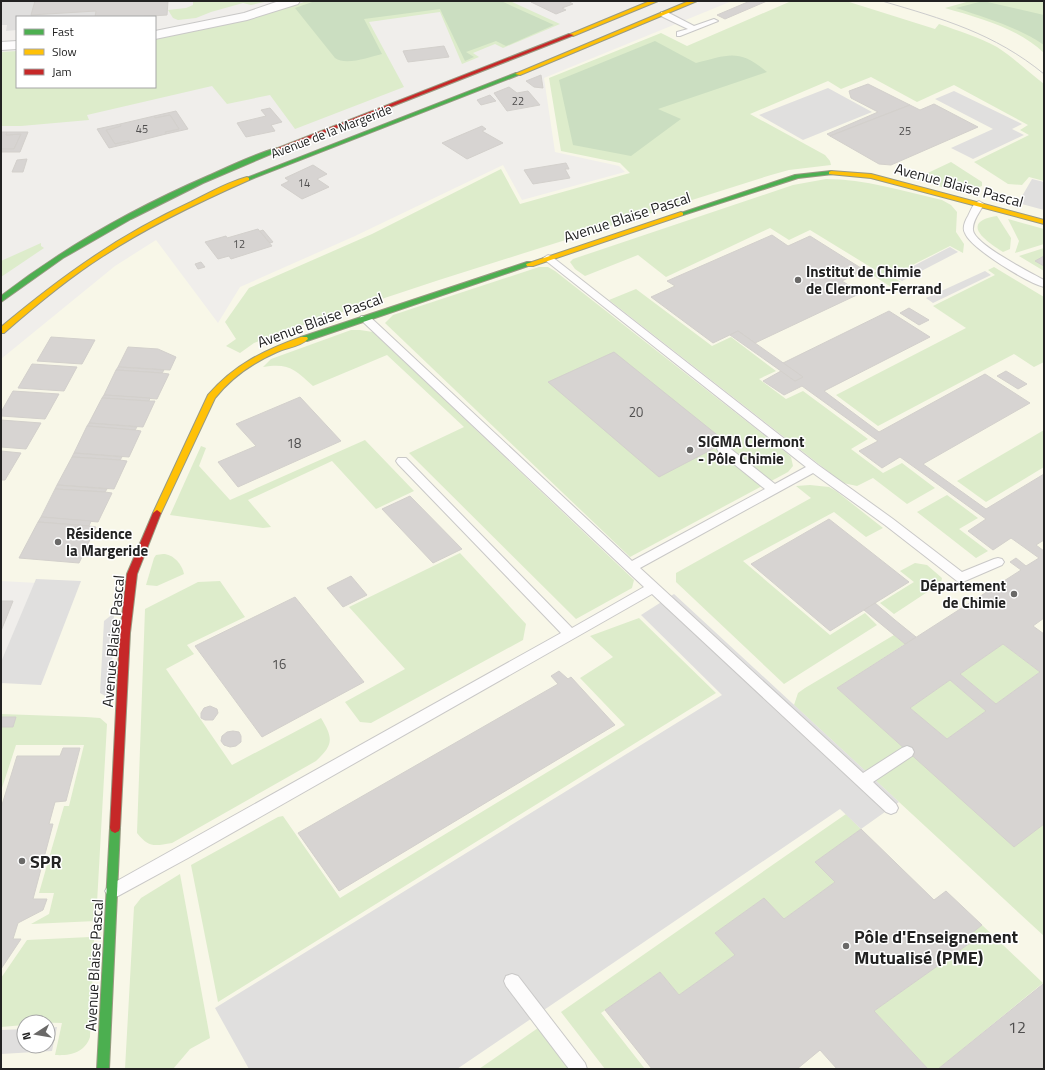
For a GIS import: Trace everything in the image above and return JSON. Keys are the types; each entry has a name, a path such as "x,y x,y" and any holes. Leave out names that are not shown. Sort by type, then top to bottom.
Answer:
{"main road":[{"name":"Avenue de la Margeride","path":"1,300 71,250 130,215 177,191 251,159 655,1"},
{"name":"Avenue de la Margeride","path":"1,331 42,296 111,247 153,223 207,196 269,169 580,49 694,1"},
{"name":"Avenue Blaise Pascal","path":"103,1069 127,606 132,574 151,524 211,397 219,385 248,362 259,356 315,335 797,176 816,174 856,174 871,176 1044,222"}],"street":[{"path":"156,35 247,16 293,1"},
{"path":"1,46 16,45"}],"lane":[{"path":"664,14 694,28"},
{"path":"680,34 714,21"},
{"path":"979,204 969,223 969,234 977,244 1044,284"},
{"path":"548,258 814,468 889,522 962,578 998,562"},
{"path":"366,318 891,808"},
{"path":"723,449 774,490"},
{"path":"402,461 570,634"},
{"path":"632,567 814,468"},
{"path":"112,892 654,587"},
{"path":"863,781 907,752"},
{"path":"512,981 579,1069"}],"shaded area":[{"path":"1,1 35,1 32,14 96,11 95,16 16,16 16,30 6,31 7,25 1,25"},
{"path":"732,1 1044,1 1044,1069 1,1069 1,688 38,583 1,581 1,359 115,266 156,240 218,323 240,287 355,236 503,165 522,200 625,172 619,166 555,152 544,78"},
{"path":"828,88 872,112 803,140 759,115"},
{"path":"954,91 1022,124 1012,129 1024,135 973,159 951,148 993,129 935,99"},
{"path":"1032,179 1044,182 1044,210 1018,203"},
{"path":"950,247 958,252 902,281 894,276"},
{"path":"985,271 991,275 933,303 926,298"},
{"path":"36,579 81,581 41,685 1,683 1,662"},
{"path":"674,594 899,802 861,829 840,809 457,1069 249,1069 215,1008 722,695 641,615"},
{"path":"114,613 111,699 100,693 104,621"},
{"path":"16,1029 16,1053 1,1054 1,1030"}],"green space":[{"path":"193,1 269,1 251,5 243,3 196,18 178,20 173,18 168,10 186,8 193,5"},
{"path":"307,1 510,1 560,24 503,48 495,44 473,53 479,57 462,64 440,12 369,22 404,87 295,129 270,95 227,104 212,86 87,115 89,120 21,126 1,126 1,52 16,51 16,88 156,88 156,38 249,20"},
{"path":"315,1 501,1 554,25 506,46 496,41 466,52 474,57 465,61 440,9 364,19 382,54 358,60 345,61 335,58 295,8"},
{"path":"787,1 846,1 935,29 939,24 969,34 1003,51 1044,84 1044,181 1029,177 1022,185 1008,184 974,162 1029,135 1020,130 1028,125 954,85 917,102 871,77 841,89 828,81 750,114 825,155 830,161 831,165 789,170 771,175 439,280 282,332 254,343 240,353 226,346 236,339 225,322 249,288 372,234 501,169 520,204 630,173 620,163 561,151 549,78 661,33 687,46 789,2"},
{"path":"970,1 1044,1 1044,53 1034,44 1010,30 945,8"},
{"path":"983,1 1044,15 1044,45 1012,28 956,8"},
{"path":"655,41 696,63 725,56 741,56 749,59 767,72 658,109 681,119 631,156 573,145 559,80"},
{"path":"951,162 982,182 982,186 974,189 957,190 915,179"},
{"path":"826,179 870,183 942,200 951,205 957,212 956,232 964,244 963,253 950,246 891,276 901,282 891,287 871,274 877,271 810,230 789,240 770,228 666,277 638,255 585,276 575,269 570,262 573,259 793,185"},
{"path":"997,216 1011,238 1010,249 1003,252 984,238 979,232 978,227 979,223 985,219"},
{"path":"1008,219 1044,229 1044,244 1015,253 1019,241"},
{"path":"41,243 41,246 44,248 1,277 1,261"},
{"path":"1044,248 1044,271 1019,256"},
{"path":"539,267 548,267 555,271 782,449 791,457 793,466 788,472 630,557 385,323 393,315"},
{"path":"994,267 1044,297 1044,362 1034,367 1014,354 878,426 836,395 966,328 933,306 995,275 988,270"},
{"path":"636,289 712,346 731,337 776,371 759,379 786,399 803,391 868,439 851,449 883,473 902,463 935,488 907,504 873,478 857,486 843,483 609,300"},
{"path":"351,330 373,332 634,580 632,588 576,619 409,453 464,427 387,355 313,386 296,371 291,369 279,366 263,367 271,359"},
{"path":"1044,430 1044,467 986,502 957,481"},
{"path":"365,440 414,491 376,509 332,461 248,500 271,527 263,528 170,515 201,446 206,448 199,466 230,500"},
{"path":"810,485 829,487 836,491 883,528 866,537 834,512 743,561 830,635 865,613 877,625 784,684 676,582 676,573 811,498 796,486"},
{"path":"947,495 978,518 959,529 988,551 976,558 917,512"},
{"path":"460,553 526,624 523,640 371,723 360,722 345,702 405,669 349,607"},
{"path":"167,554 174,558 184,574 157,586 146,585 154,558 156,555"},
{"path":"915,563 927,565 942,578 941,583 894,614 880,603 914,582 900,571"},
{"path":"220,581 245,617 187,645 194,654 166,669 232,765 321,718 328,731 330,741 329,745 316,761 172,843 152,845 141,838 137,833 145,609 198,582"},
{"path":"639,618 716,693 218,1002 191,865 278,817 283,816 340,898 625,725 580,678 613,657 590,636"},
{"path":"894,635 905,644 837,688 1014,846 1044,824 1044,936 794,705 798,693 805,688"},
{"path":"1003,644 1040,672 996,704 960,674"},
{"path":"950,680 986,711 947,739 910,708"},
{"path":"1,714 100,718 107,724 96,921 31,924 49,914 54,893 39,893 64,806 69,806 84,745 16,745 1,791"},
{"path":"846,814 861,829 815,862 835,882 784,919 764,898 715,933 735,955 679,995 660,972 601,1013 645,1069 605,1069 561,1012"},
{"path":"180,874 210,1038 190,1049 173,1069 125,1069 134,907 141,898"},
{"path":"982,925 1043,983 938,1069 928,1069 874,1011 977,938 972,933"},
{"path":"90,937 94,940 90,1037 85,1046 77,1052 67,1055 55,1055 62,1023 56,1023 56,1014 16,1014 16,1026 1,1027 1,978 27,940"},
{"path":"538,1028 570,1069 479,1069"}],"building":[{"path":"35,1 168,1 167,15 95,16 96,11 31,15"},
{"path":"568,1 573,4 562,8 566,10 556,14 531,2"},
{"path":"750,1 767,1 725,19 717,15"},
{"path":"444,46 449,57 408,62 403,51"},
{"path":"541,75 543,88 534,87 526,81"},
{"path":"868,84 910,105 830,136 827,134 878,112 851,98 849,91"},
{"path":"509,87 517,93 528,91 540,105 507,111 494,93"},
{"path":"490,95 496,101 481,105 477,100"},
{"path":"934,104 978,127 891,165 879,164 830,136 910,105 920,110"},
{"path":"270,108 282,122 271,125 275,131 246,137 237,123 266,116 261,110"},
{"path":"176,111 188,129 166,134 165,132 179,129 170,115 155,118 154,116"},
{"path":"170,115 179,129 165,132 166,134 130,143 129,141 115,144 106,130 121,126 120,124 154,116 155,118"},
{"path":"120,124 121,126 106,130 115,144 129,141 130,143 109,148 97,129"},
{"path":"482,126 486,129 482,131 503,143 467,159 442,143"},
{"path":"1,132 7,132 6,135 21,134 14,149 1,149"},
{"path":"7,132 28,132 20,152 1,152 1,149 14,149 21,134 6,135"},
{"path":"27,159 23,172 12,172 17,160"},
{"path":"566,163 569,169 565,169 570,178 533,184 524,170"},
{"path":"313,165 327,174 317,179 329,187 302,199 281,185 289,181 285,178"},
{"path":"258,229 272,246 231,259 229,256 218,259 205,242 226,236 227,238"},
{"path":"263,230 273,242 270,243 260,231"},
{"path":"772,235 788,246 810,236 864,270 842,281 861,293 755,343 738,331 713,343 651,297 675,286 667,281"},
{"path":"1044,256 1044,266 1035,261"},
{"path":"201,262 205,267 198,269 195,264"},
{"path":"909,308 929,320 919,325 900,313"},
{"name":"Département de Chimie","path":"889,311 930,337 824,391 879,432 985,374 1030,403 923,464 986,509 1044,474 1044,540 1036,545 1044,551 1044,618 1033,626 1044,634 1044,824 1014,847 837,688 1021,570 1010,562 1016,558 1026,566 1039,558 1011,538 993,550 968,531 986,519 900,457 882,468 859,451 878,441 802,386 784,395 763,381 781,371 795,381 803,377 783,363","holes":["1003,644 1040,672 996,704 960,674","950,680 986,711 947,739 910,708"]},
{"path":"738,331 803,377 795,381 730,335"},
{"path":"51,337 95,340 82,364 37,361"},
{"path":"128,347 158,349 176,357 170,370 118,367"},
{"path":"614,352 726,442 659,477 548,382"},
{"path":"32,364 77,367 64,391 18,388"},
{"path":"118,367 164,370 162,373 116,370"},
{"path":"116,370 169,374 157,399 104,395"},
{"path":"1006,371 1027,384 1018,389 997,376"},
{"path":"13,391 59,394 45,419 1,416 1,412"},
{"path":"104,395 150,398 149,401 102,398"},
{"path":"300,397 341,441 238,487 218,462 256,446 236,424"},
{"path":"102,398 155,401 143,427 89,423"},
{"path":"1,420 41,423 26,449 1,447"},
{"path":"89,423 137,427 135,430 87,426"},
{"path":"87,426 141,431 129,457 74,453"},
{"path":"1,451 21,453 5,480 1,480"},
{"path":"74,453 122,457 120,460 72,457"},
{"path":"72,457 127,461 114,489 57,485"},
{"path":"57,485 107,489 105,492 55,489"},
{"path":"55,489 112,493 98,522 41,517"},
{"path":"410,496 462,549 433,563 382,509"},
{"path":"41,517 91,521 89,526 38,522"},
{"path":"829,519 909,582 830,631 751,564"},
{"name":"Résidence la Margeride","path":"38,522 96,527 79,563 19,558"},
{"path":"351,576 367,595 343,607 327,588"},
{"path":"295,597 364,682 262,737 195,646"},
{"path":"1,601 13,601 1,631"},
{"path":"875,603 916,637 905,644 864,610"},
{"path":"559,671 568,679 571,677 615,725 339,891 298,833 558,684 551,676"},
{"path":"210,706 217,709 218,713 213,720 205,720 201,718 201,713 204,708"},
{"path":"1,717 16,717 13,727 1,727"},
{"path":"227,732 239,732 241,742 236,746 230,747 224,745 221,741 222,736"},
{"name":"SPR","path":"63,748 80,748 66,801 55,802 49,824 53,824 33,899 47,899 43,910 18,923 13,939 21,939 1,969 1,808 17,756 60,756"},
{"name":"Pôle d'Enseignement Mutualisé (PME)","path":"861,829 934,900 946,891 982,925 972,933 977,938 874,1011 928,1069 837,1069 820,1050 797,1069 652,1069 605,1010 660,972 679,995 735,955 715,933 764,898 784,919 835,882 815,862"},
{"name":"Pôle d'Enseignement Mutualisé (PME)","path":"1043,984 1044,1069 938,1069"}],"tram line":[{"path":"882,1 947,21 987,38 1006,48 1044,74"}],"traffic: fast":[{"path":"247,179 518,74"},
{"path":"1,300 60,257 104,230 201,182 276,150"},
{"path":"681,214 797,176 831,173"},
{"path":"304,339 530,264"},
{"path":"103,1069 115,828"}],"traffic: slow":[{"path":"571,35 655,1"},
{"path":"518,74 694,1"},
{"path":"831,173 871,176 1044,222"},
{"path":"1,331 40,298 119,242 182,208 247,179"},
{"path":"530,264 681,214"},
{"path":"157,513 211,397 221,385 242,367 253,360 304,339"}],"traffic: jam":[{"path":"276,150 571,35"},
{"path":"115,828 125,633 132,574 157,513"}],"place":[{"name":"Institut de Chimie de Clermont-Ferrand","path":"798,280"},
{"name":"SIGMA Clermont - Pôle Chimie","path":"690,450"},
{"name":"Résidence la Margeride","path":"58,542"},
{"name":"Département de Chimie","path":"1014,594"},
{"name":"SPR","path":"22,861"},
{"name":"Pôle d'Enseignement Mutualisé (PME)","path":"846,946"}]}
